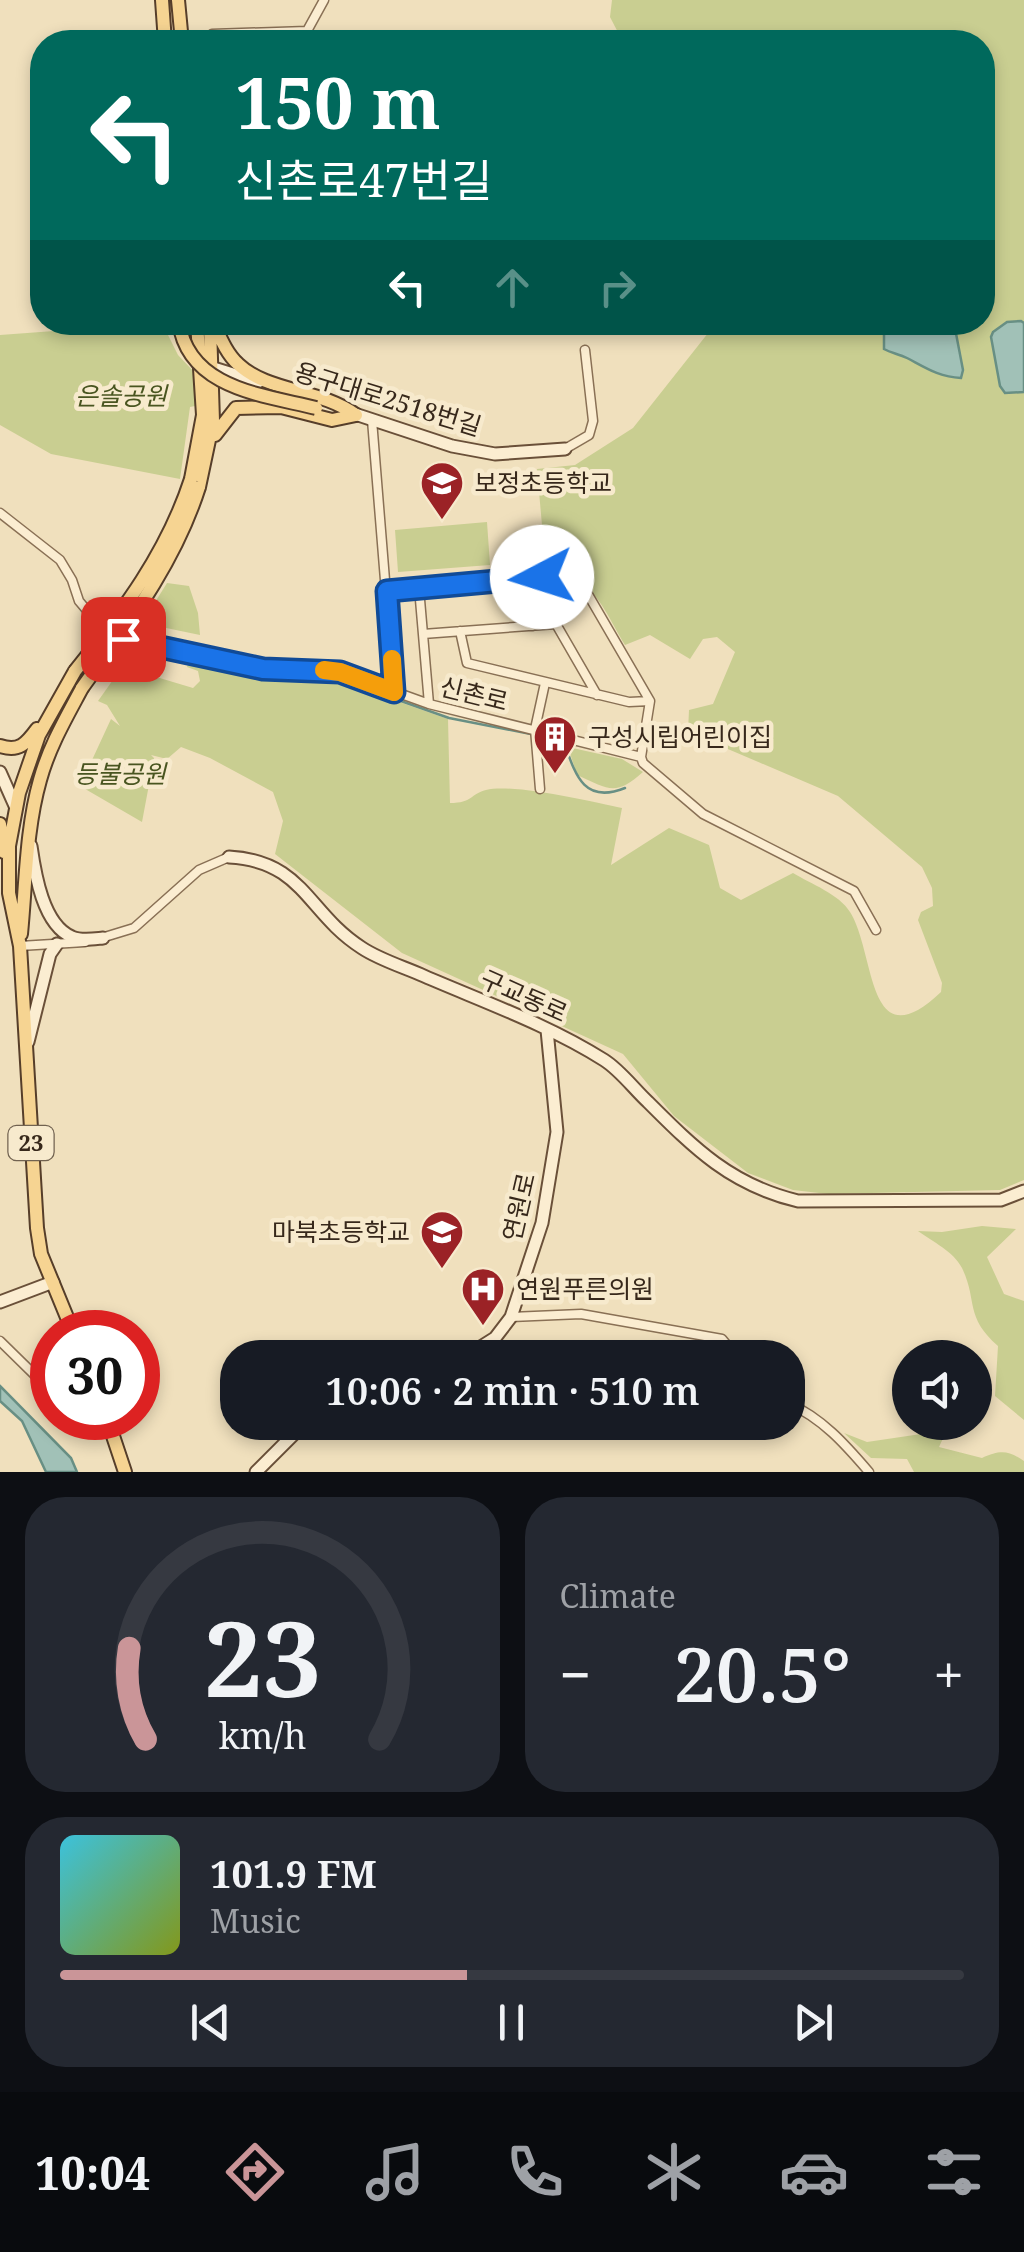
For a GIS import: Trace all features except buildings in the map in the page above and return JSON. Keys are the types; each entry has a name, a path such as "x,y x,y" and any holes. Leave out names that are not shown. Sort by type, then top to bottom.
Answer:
{"main road":[{"path":"162,0 164,30"},
{"path":"178,0 181,30"},
{"path":"184,335 188,351 214,378 229,386 356,415"},
{"name":"23","path":"64,1310 41,1254 37,1228 20,946 9,893 10,846 32,752 50,711 162,552 210,447 206,366 200,335"},
{"name":"23","path":"20,946 30,840 40,782 52,745 82,688 150,595 177,543 195,483 209,335"},
{"path":"216,335 251,374 339,403 356,415"},
{"path":"203,408 208,404 210,408 210,447"},
{"path":"210,447 223,421 236,408 281,407 332,420 356,415"},
{"path":"0,746 12,750 25,745 50,711"},
{"path":"16,808 22,830 24,902"},
{"path":"16,808 20,946"},
{"path":"0,824 9,893"},
{"path":"115,1440 125,1472"}],"street":[{"path":"307,30 324,0"},
{"path":"565,449 590,435 584,350"},
{"name":"용구대로2518번길","path":"206,366 452,446 495,454 565,449"},
{"path":"372,420 394,692"},
{"name":"신촌로","path":"0,513 60,560 79,601 95,620 123,639 263,669 340,672 429,704 642,757 643,763 704,814 854,891 876,930"},
{"path":"387,591 528,578 559,579 586,591 650,701 642,757"},
{"path":"528,578 533,626"},
{"path":"419,588 429,704"},
{"path":"423,634 556,624 597,695"},
{"path":"460,631 468,664 629,702 650,701"},
{"path":"540,788 535,729 544,683"},
{"path":"0,772 16,808"},
{"path":"30,840 36,883 58,929 76,939 103,938"},
{"name":"구교동로","path":"20,946 103,938 134,928 199,870 229,857 254,858 276,866 294,880 336,928 363,950 548,1030 607,1062 703,1156 771,1195 798,1201 1001,1200 1024,1191"},
{"path":"26,1051 50,954 57,944"},
{"name":"연원로","path":"492,1340 510,1317 542,1223 557,1132 548,1030"},
{"path":"0,1302 53,1282"},
{"path":"510,1317 581,1314 723,1340"},
{"path":"0,1341 30,1370"},
{"path":"805,1410 869,1472"},
{"path":"256,1472 288,1440"}],"green space":[{"name":"등불공원","path":"612,0 1024,0 1024,1180 1000,1190 828,1194 793,1190 748,1173 674,1116 623,1054 402,953 275,854 283,821 273,792 181,747 167,759 151,755 154,758 142,822 80,786 111,719 120,726 107,705 98,701 120,670 193,688 200,681 198,671 187,667 189,660 260,677 333,679 448,719 450,803 463,802 486,790 514,789 622,808 611,865 669,828 709,845 720,888 741,900 793,873 832,895 850,912 877,994 886,1009 899,1015 917,1011 941,992 942,983 918,920 921,912 933,906 932,888 922,867 838,796 688,732 689,710 713,704 735,652 717,637 703,639 690,659 650,635 625,645 587,588 546,570 537,469 575,465 633,428 707,335 995,335 995,30 617,30 610,17"},
{"name":"은솔공원","path":"0,335 168,335 178,355 196,374 195,406 190,407 180,479 51,454 0,425"},
{"path":"487,522 490,565 398,572 395,530"},
{"path":"167,583 189,586 200,635 142,623"},
{"path":"568,747 622,759 643,772 618,788 605,787 577,775"},
{"path":"982,1226 1016,1229 987,1257 1004,1294 1024,1301 1024,1420 995,1396 998,1346 980,1326 962,1268 948,1252 918,1231"},
{"path":"844,1433 867,1442 892,1438 942,1440 939,1447 982,1458 1008,1453 1024,1461 1024,1472 914,1472 907,1459 871,1458"}],"water":[{"path":"1007,322 1024,323 1024,392 1005,393 1000,386 991,337"},
{"path":"884,335 956,335 961,378 939,374 884,349"},
{"path":"0,1386 30,1416 30,1438 22,1421 0,1401"},
{"path":"31,1440 53,1440 71,1458 77,1472 46,1472"}],"waterway":[{"path":"109,661 134,645 260,676 333,677 449,718 551,738 565,745 578,777 591,790 600,793 625,788"}],"slow traffic":[{"path":"324,670 394,692 392,659"}],"place":[{"name":"보정초등학교","path":"442,521"},
{"name":"구성시립어린이집","path":"555,775"},
{"name":"마북초등학교","path":"442,1270"},
{"name":"연원푸른의원","path":"483,1327"}],"route":[{"path":"123,639 263,669 340,672 394,692 387,591 542,577"}]}
